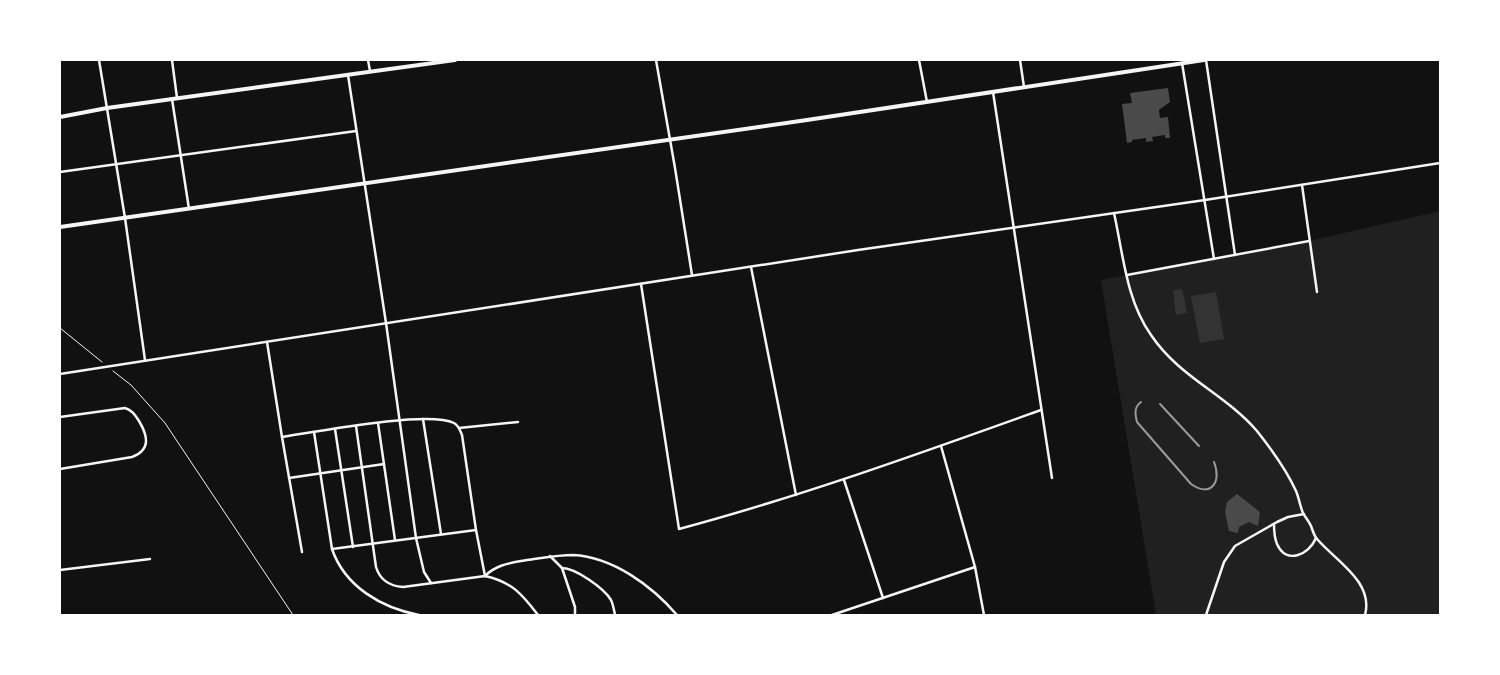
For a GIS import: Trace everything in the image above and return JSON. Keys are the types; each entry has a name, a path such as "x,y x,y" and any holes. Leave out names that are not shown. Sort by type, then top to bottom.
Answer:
{"main road":[{"path":"60,117 107,108 454,60"},
{"path":"60,227 670,140 1205,60"}],"street":[{"path":"99,60 125,218 145,361"},
{"path":"172,60 181,155 189,209"},
{"path":"368,60 370,72"},
{"path":"656,60 692,276"},
{"path":"919,60 927,102"},
{"path":"1020,60 1024,87"},
{"path":"1160,60 1161,66"},
{"path":"1205,60 1236,255"},
{"path":"1182,63 1214,259"},
{"path":"348,75 416,538 424,572 431,583"},
{"path":"993,92 1052,478"},
{"path":"60,172 356,131"},
{"path":"60,374 1440,163"},
{"path":"1302,185 1317,292"},
{"path":"1114,212 1127,275 1137,309 1150,334 1177,365 1232,406 1256,430 1276,456 1296,492 1316,538 1362,587 1367,601 1365,615"},
{"path":"1127,275 1309,241"},
{"path":"752,267 796,495"},
{"path":"642,284 679,529 751,510 844,480 1041,410"},
{"path":"267,342 302,552"},
{"path":"60,417 125,408 130,410 135,416 146,438 144,449 135,456 60,469"},
{"path":"282,437 400,420 423,419 454,423 459,428 462,436 485,576"},
{"path":"423,419 441,534"},
{"path":"459,428 518,422"},
{"path":"378,423 395,541"},
{"path":"356,426 380,578 387,583 403,587 485,576 498,579 515,588 538,615"},
{"path":"335,429 353,546"},
{"path":"314,432 332,549 338,564 346,575 371,598 391,608 418,615"},
{"path":"942,446 975,567 984,615"},
{"path":"289,478 384,464"},
{"path":"844,480 882,598"},
{"path":"1206,615 1224,562 1231,550 1274,524 1304,514"},
{"path":"1274,524 1276,543 1286,554 1296,555 1304,553 1311,547 1316,538"},
{"path":"332,549 476,530"},
{"path":"485,576 494,568 502,565 550,556 583,556 602,561 620,569 663,600 677,615"},
{"path":"550,556 562,568 575,607 575,615"},
{"path":"60,570 150,559"},
{"path":"832,615 975,567"},
{"path":"562,568 572,570 600,588 610,599 615,615"}],"path":[{"path":"60,328 103,362"},
{"path":"110,368 131,385 165,423 293,615"}],"shaded area":[{"path":"1440,211 1440,615 1156,615 1101,280 1309,241"},
{"path":"1181,289 1187,313 1176,315 1173,290"},
{"path":"1216,292 1224,339 1200,343 1191,296"}],"building":[{"path":"1168,88 1170,102 1159,110 1160,118 1168,117 1170,138 1165,138 1165,135 1152,137 1153,141 1146,142 1146,138 1132,140 1132,142 1127,143 1122,104 1132,103 1130,93"},
{"path":"1237,494 1260,512 1258,526 1249,522 1239,527 1238,533 1229,531 1225,512 1227,502"}],"railway":[{"path":"1141,402 1137,406 1137,422 1191,484 1204,489 1213,486 1217,476 1214,462"},
{"path":"1160,404 1199,446"}]}
